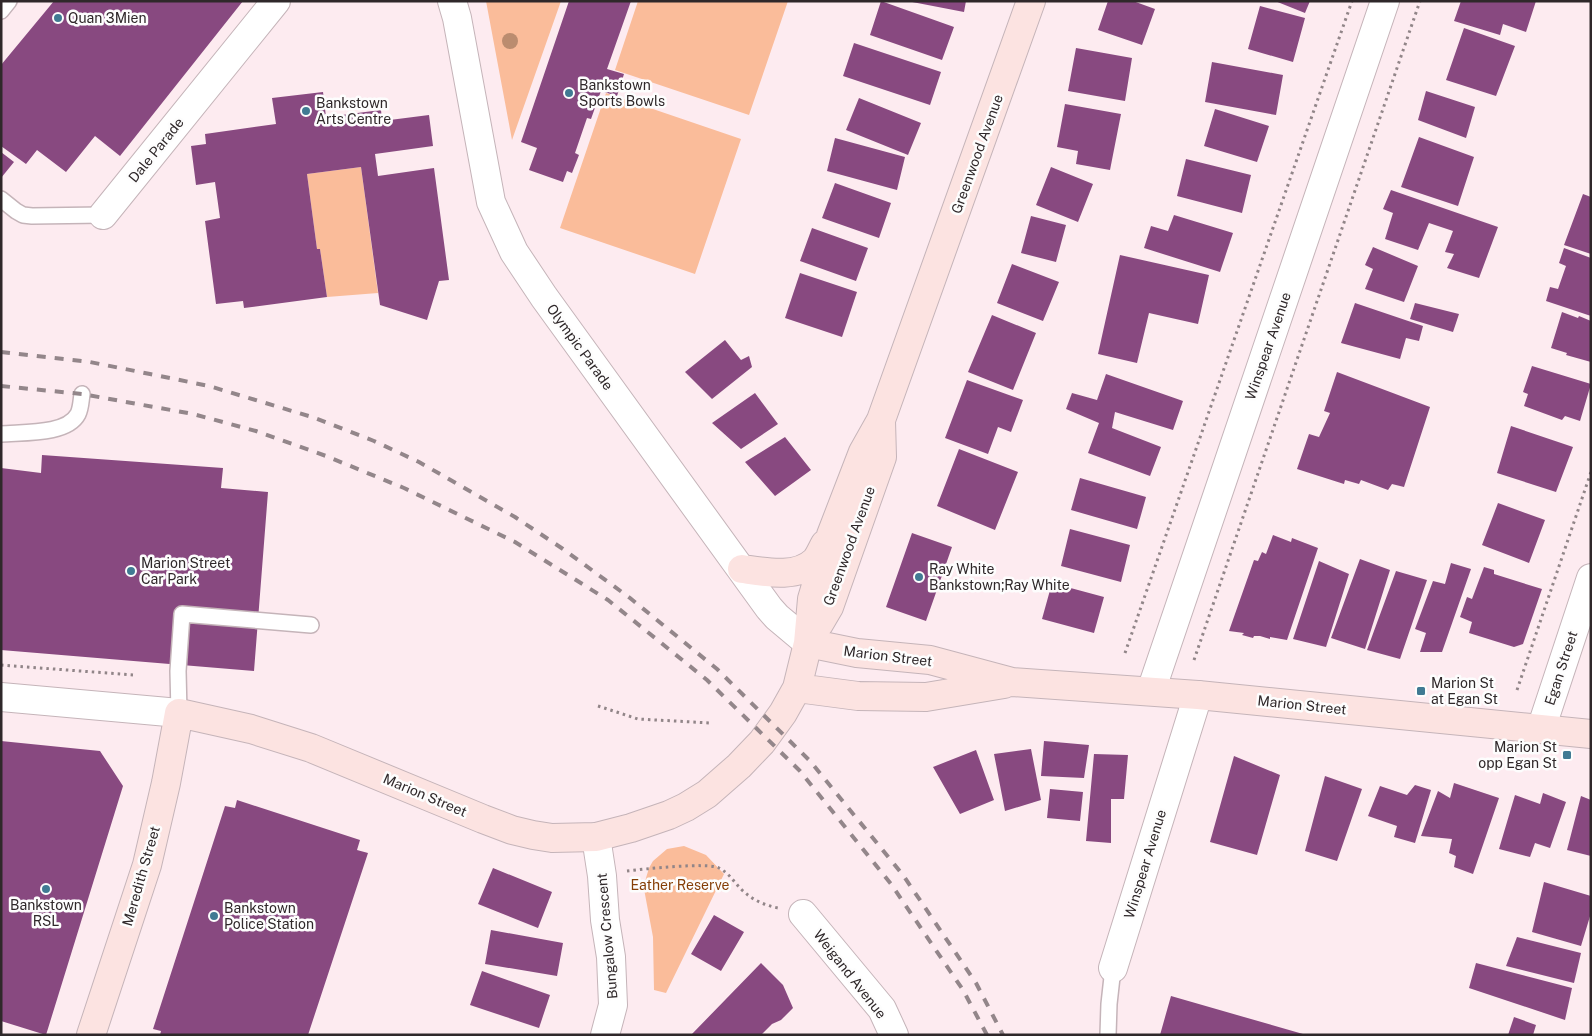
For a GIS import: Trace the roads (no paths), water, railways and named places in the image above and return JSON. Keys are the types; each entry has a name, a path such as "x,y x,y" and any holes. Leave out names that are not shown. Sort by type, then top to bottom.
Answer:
{"main road":[{"name":"Greenwood Avenue","path":"808,643 812,599 831,535 863,452 881,420 1032,1"},
{"name":"Greenwood Avenue","path":"808,643 829,607 882,457 881,420"},
{"path":"742,569 769,572 786,572 802,569 815,561 831,535"},
{"name":"Marion Street","path":"179,713 252,729 311,748 512,830 552,838 596,837 649,823 686,807 707,794 739,766 762,742 783,712 796,688 808,643 857,654 930,660 1012,682 1198,695 1591,734"},
{"name":"Marion Street","path":"796,688 858,696 926,698 1012,682"},
{"name":"Meredith Street","path":"91,1035 147,864 166,783 179,713"}],"street":[{"name":"Dale Parade","path":"103,215 276,1"},
{"name":"Olympic Parade","path":"452,1 458,18 491,202 514,252 544,297 777,617 808,643"},
{"name":"Winspear Avenue","path":"1150,691 1385,1"},
{"name":"Egan Street","path":"1541,729 1591,578"},
{"name":"Winspear Avenue","path":"1113,968 1198,695"},
{"name":"Marion Street","path":"1,697 179,713"},
{"name":"Bungalow Crescent","path":"596,837 611,957 613,1005 605,1035"},
{"name":"Weigand Avenue","path":"803,914 882,1010 894,1035"}],"lane":[{"path":"1,11 9,1"},
{"name":"Dale Parade","path":"1,199 23,215 103,215"},
{"path":"1,434 57,429 72,422 79,412 82,394"},
{"path":"179,713 178,671 182,614 311,624"},
{"name":"Winspear Avenue","path":"1108,1035 1113,968"}],"railway":[{"path":"1,352 90,362 209,386 312,417 374,441 419,462 515,517 563,549 630,598 717,669 810,761 903,875 976,983 1003,1035"},
{"path":"1,386 82,394 193,414 256,431 326,456 404,488 515,542 608,600 707,680 800,771 891,884 963,990 987,1035"}],"place":[{"name":"Quan 3Mien","path":"58,18"},
{"name":"Bankstown Sports Bowls","path":"569,93"},
{"name":"Bankstown Arts Centre","path":"306,111"},
{"name":"Marion Street Car Park","path":"131,571"},
{"name":"Ray White Bankstown;Ray White","path":"919,577"},
{"name":"Marion St at Egan St","path":"1421,691"},
{"name":"Marion St opp Egan St","path":"1567,755"},
{"name":"Bankstown RSL","path":"46,889"},
{"name":"Bankstown Police Station","path":"214,916"}],"park label":[{"name":"Eather Reserve","path":"680,885"}]}
